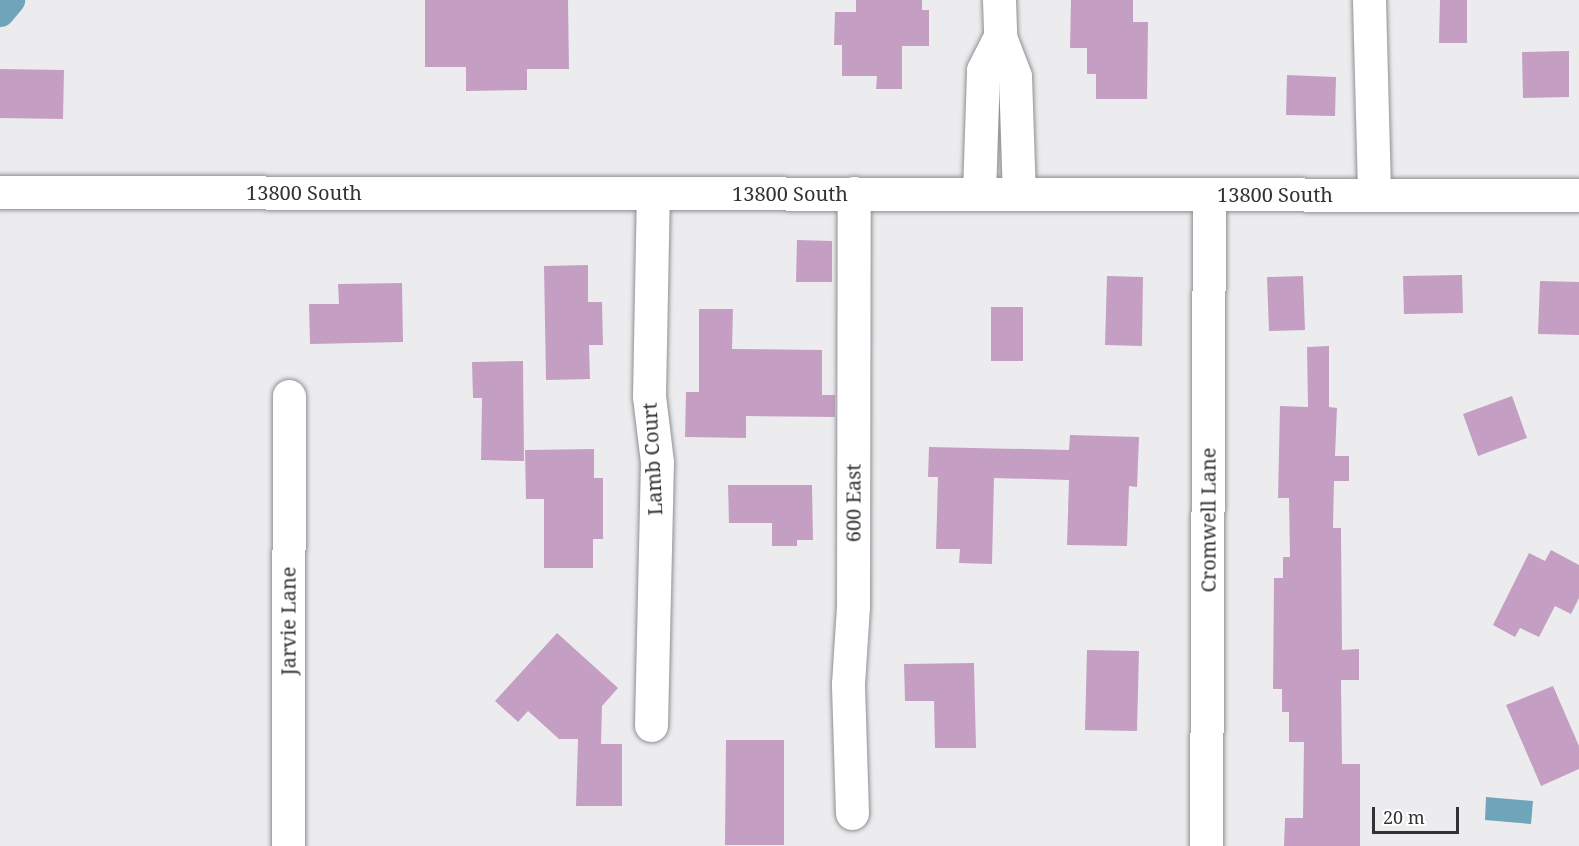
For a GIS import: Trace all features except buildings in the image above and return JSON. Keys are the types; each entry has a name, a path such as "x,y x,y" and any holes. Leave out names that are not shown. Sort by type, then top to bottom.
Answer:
{"street":[{"path":"999,0 1000,37 1015,76 1019,194"},
{"path":"1369,0 1374,194"},
{"path":"978,193 983,70 1000,37"},
{"name":"13800 South","path":"0,192 1579,195"},
{"name":"Lamb Court","path":"651,725 657,474 649,396 652,193"},
{"name":"600 East","path":"852,813 848,684 853,606 855,193"},
{"name":"Cromwell Lane","path":"1206,846 1209,194"},
{"name":"Jarvie Lane","path":"288,846 289,396"}],"water":[{"path":"1486,797 1533,801 1531,824 1485,820"}],"waterway":[{"path":"0,12 10,0"}]}
